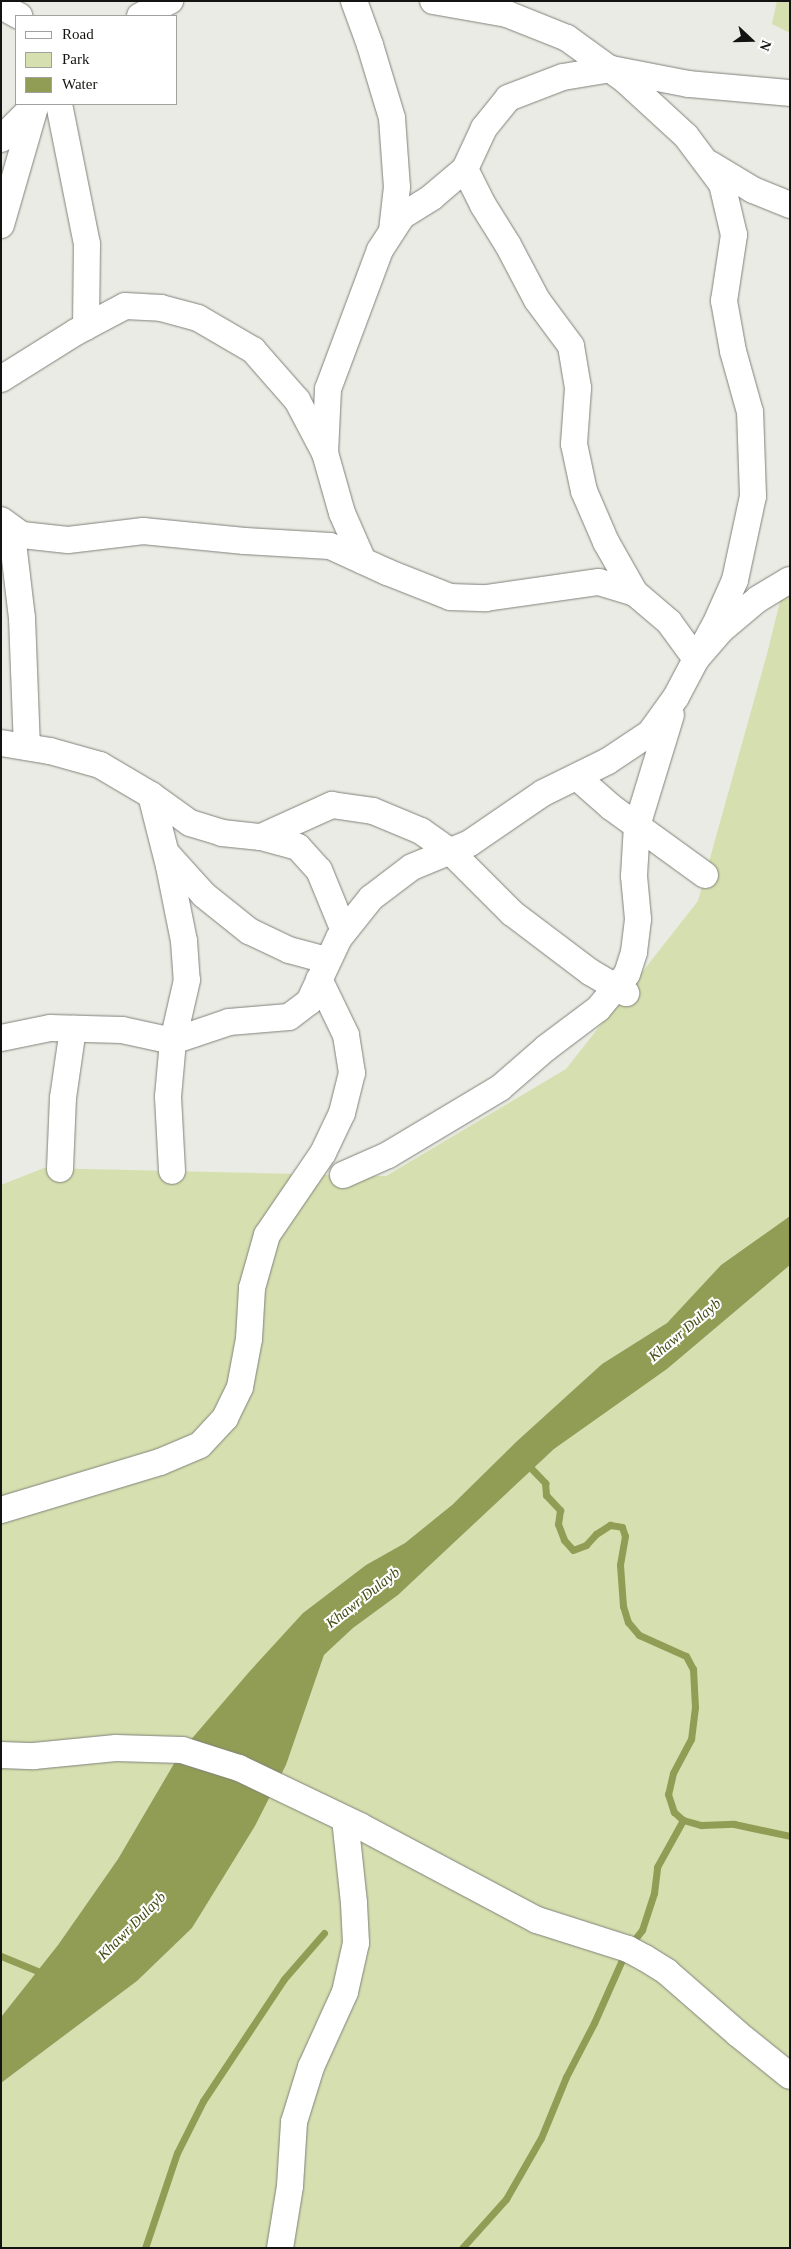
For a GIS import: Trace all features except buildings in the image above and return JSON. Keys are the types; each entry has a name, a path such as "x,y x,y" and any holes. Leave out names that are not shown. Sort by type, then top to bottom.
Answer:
{"street":[{"path":"142,15 170,1"},
{"path":"354,1 370,45 392,118 397,187 392,231"},
{"path":"1,1038 50,1028 122,1030 173,1041 229,1022 289,1017 309,1002 323,970 344,932 371,898 412,867 470,843 543,793 608,761 650,733 676,697 715,625 735,580 752,496 750,412 732,351 724,302 734,236 722,184 686,136 625,80 567,38 507,14 433,1"},
{"path":"1,6 17,15"},
{"path":"326,453 328,389 380,250 402,216 432,197 466,169 484,128 508,98 563,77 611,69 689,84 790,93"},
{"path":"1,139 35,105"},
{"path":"1,225 36,105"},
{"path":"59,105 87,244 86,327"},
{"path":"705,162 753,190 790,205"},
{"path":"466,169 483,205 508,245 537,300 571,346 578,388 574,444 584,491 606,542 635,593 669,622 696,659"},
{"path":"1,379 86,327 125,306 161,308 198,318 253,350 297,400 326,453 342,514 363,561"},
{"path":"1,520 22,535 68,540 143,531 245,541 330,546 450,597 486,598 599,582 635,593"},
{"path":"1,527 14,551 22,618 27,748"},
{"path":"696,659 721,630 758,600 790,580"},
{"path":"342,1175 388,1155 500,1088 546,1048 621,990 634,952 638,919 634,876 636,826 676,697"},
{"path":"1,743 50,751 100,765 151,795 190,823 222,833 261,837 298,848 319,870 344,932"},
{"path":"577,776 611,808 705,875"},
{"path":"151,795 166,853 184,941 187,980 173,1041 168,1097 172,1171"},
{"path":"261,837 332,805 373,811 420,831 450,851 512,913 590,972 621,990"},
{"path":"1,1510 160,1462 200,1445 225,1418 240,1387 249,1339 252,1288 268,1235 323,1153 342,1112 352,1073 346,1035 323,970 289,950 249,932 204,895 166,853"},
{"path":"60,1169 63,1098 72,1029"},
{"path":"1,1755 34,1756 116,1748 182,1750 239,1768 345,1819 536,1920 628,1949 645,1958 667,1972 738,2034 790,2076"},
{"path":"280,2248 290,2186 294,2122 311,2067 345,1992 356,1943 345,1819"}],"green space":[{"path":"777,1 790,1 790,33 772,24"},
{"path":"790,561 790,1216 721,1265 667,1323 602,1364 516,1442 452,1505 405,1543 366,1565 303,1613 182,1750 118,1859 58,1945 1,2017 1,1185 44,1168 386,1176 566,1069 698,901 767,654"},
{"path":"790,1265 790,2248 1,2248 1,2083 137,1981 192,1928 255,1826 286,1765 324,1655 353,1628 398,1595 554,1449 667,1369"}],"water":[{"name":"Khawr Dulayb","path":"790,1216 790,1265 667,1369 554,1449 398,1595 353,1628 324,1655 286,1765 255,1826 192,1928 137,1981 1,2083 1,2017 58,1945 118,1859 182,1750 250,1671 303,1613 366,1565 405,1543 452,1505 516,1442 602,1364 667,1323 721,1265"}],"waterway":[{"path":"526,1463 545,1483 546,1495 560,1510 558,1524 564,1540 573,1550 586,1545 596,1534 610,1525 622,1527 625,1536 620,1565 623,1606 628,1622 639,1635 686,1656 693,1669 695,1707 691,1739 673,1773 668,1794 674,1812 683,1820 701,1825 734,1824 790,1836"},
{"path":"631,1944 642,1930 654,1893 657,1867 683,1820"},
{"path":"145,2248 177,2153 203,2101 284,1979 324,1933"},
{"path":"462,2248 506,2199 541,2138 566,2077 594,2023 625,1953"},
{"path":"1,1956 47,1975"}]}
